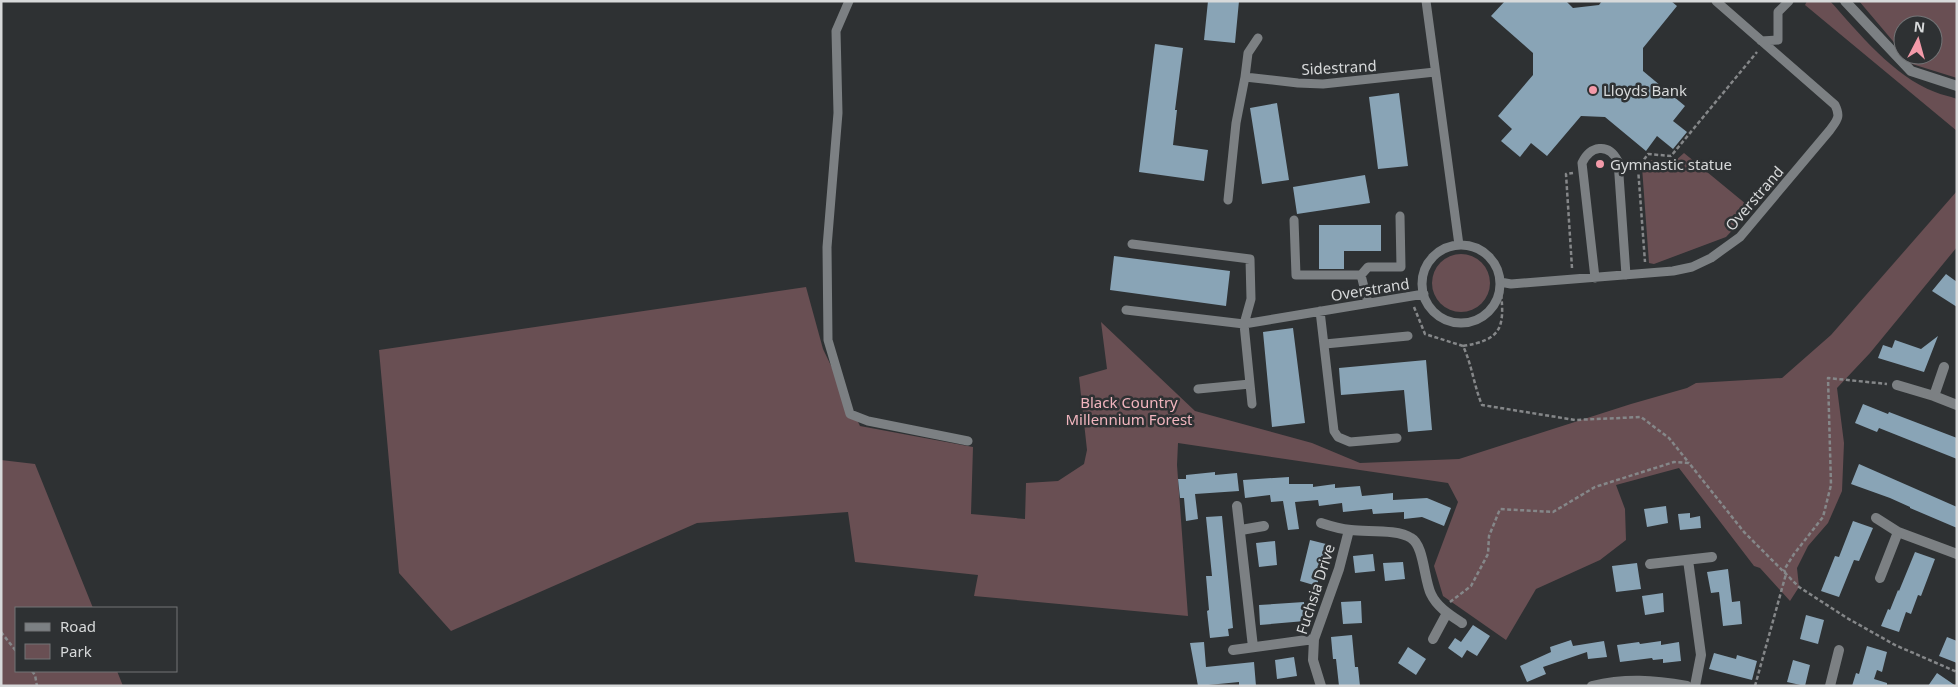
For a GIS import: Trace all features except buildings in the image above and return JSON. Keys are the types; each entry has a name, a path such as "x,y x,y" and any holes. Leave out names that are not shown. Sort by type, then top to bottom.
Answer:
{"street":[{"path":"1845,1 1911,71 1957,86"},
{"path":"1934,396 1944,367"},
{"path":"1897,384 1957,405"},
{"path":"1237,506 1253,647"},
{"path":"1876,518 1898,532 1957,554"},
{"name":"Fuchsia Drive","path":"1321,524 1349,530 1403,534 1413,538 1422,557 1424,578 1432,596 1444,611 1462,623"},
{"path":"1240,530 1264,526"},
{"name":"Fuchsia Drive","path":"1321,686 1313,660 1314,639 1339,569 1349,530"},
{"path":"1880,578 1898,532"},
{"path":"1650,564 1712,557"},
{"path":"1688,560 1701,648 1695,686"},
{"path":"1433,639 1444,611"},
{"path":"1233,650 1314,639"},
{"path":"1830,686 1839,650"},
{"path":"1592,686 1617,680 1650,681 1687,686"}],"lane":[{"path":"849,1 836,31 838,113 827,247 828,340 832,357 850,414 868,420 968,441"},
{"path":"1426,1 1434,72 1459,245 1471,246 1482,251 1492,259 1498,270 1500,282"},
{"name":"Overstrand","path":"1459,245 1443,250 1430,261 1424,271 1423,282 1424,294 1429,305 1438,314 1449,320 1461,322 1474,320 1485,315 1499,294 1500,282 1511,284 1573,280 1692,267 1725,249 1746,230 1838,119 1839,112 1835,105 1716,1"},
{"path":"1763,42 1778,40 1778,12 1789,1"},
{"path":"1228,200 1236,123 1248,53 1258,38"},
{"name":"Sidestrand","path":"1245,77 1298,84 1323,84 1434,72"},
{"path":"1594,278 1582,163 1586,154 1594,150 1606,148 1614,152 1618,161 1626,275"},
{"path":"1294,220 1296,275 1361,275 1368,267 1401,267 1400,216"},
{"path":"1132,244 1250,258 1251,299 1244,324 1252,404"},
{"path":"1361,275 1368,303"},
{"name":"Overstrand","path":"1126,310 1244,324 1424,294"},
{"path":"1320,311 1334,431 1338,438 1350,442 1397,438"},
{"path":"1325,344 1408,336"},
{"path":"1198,389 1250,384"}],"path":[{"path":"1646,273 1638,168 1648,154 1671,156 1763,42"},
{"path":"1618,169 1638,168"},
{"path":"1573,280 1566,174 1583,173"},
{"path":"1410,296 1425,334 1463,346 1481,343 1497,333 1504,315 1500,282"},
{"path":"1463,346 1470,362 1475,388 1482,405 1575,420 1641,417 1669,438 1744,532 1799,586 1848,618 1896,645 1957,672"},
{"path":"1755,686 1786,574 1784,570 1823,517 1831,485 1828,378 1897,384"},
{"path":"1444,611 1471,586 1488,554 1488,536 1500,509 1553,512 1595,486 1674,462 1689,463"},
{"path":"1,632 15,650"},
{"path":"33,672 37,686"}],"green space":[{"path":"1807,1 1830,1 1865,40 1905,76 1935,92 1957,99 1957,131 1805,5"},
{"path":"1859,1 1957,1 1957,78 1915,65 1943,65 1943,15 1893,15 1893,41"},
{"path":"1684,153 1752,209 1726,237 1654,264 1649,263 1642,167 1649,160 1674,162"},
{"name":"Black Country Millennium Forest","path":"1957,191 1957,247 1870,353 1837,388 1844,443 1842,491 1828,523 1808,546 1797,568 1799,587 1790,601 1760,568 1754,566 1679,468 1616,485 1625,509 1626,540 1600,560 1536,589 1506,640 1443,596 1434,566 1458,502 1448,483 1178,443 1177,465 1188,616 974,596 978,575 855,562 848,512 697,523 451,631 399,573 379,350 806,287 823,349 860,426 973,447 971,514 1025,519 1026,483 1058,481 1084,464 1087,450 1079,377 1107,369 1101,322 1195,411 1312,443 1360,463 1459,459 1687,388 1696,383 1782,378 1831,335"},
{"path":"1461,254 1477,259 1485,267 1490,283 1485,299 1477,307 1461,312 1445,307 1437,299 1432,283 1437,267 1445,259"},
{"path":"1,460 35,464 93,607 15,607 15,672 117,672 123,686 1,686"}],"place":[{"name":"Lloyds Bank","path":"1593,90"},
{"name":"Gymnastic statue","path":"1600,164"}]}
